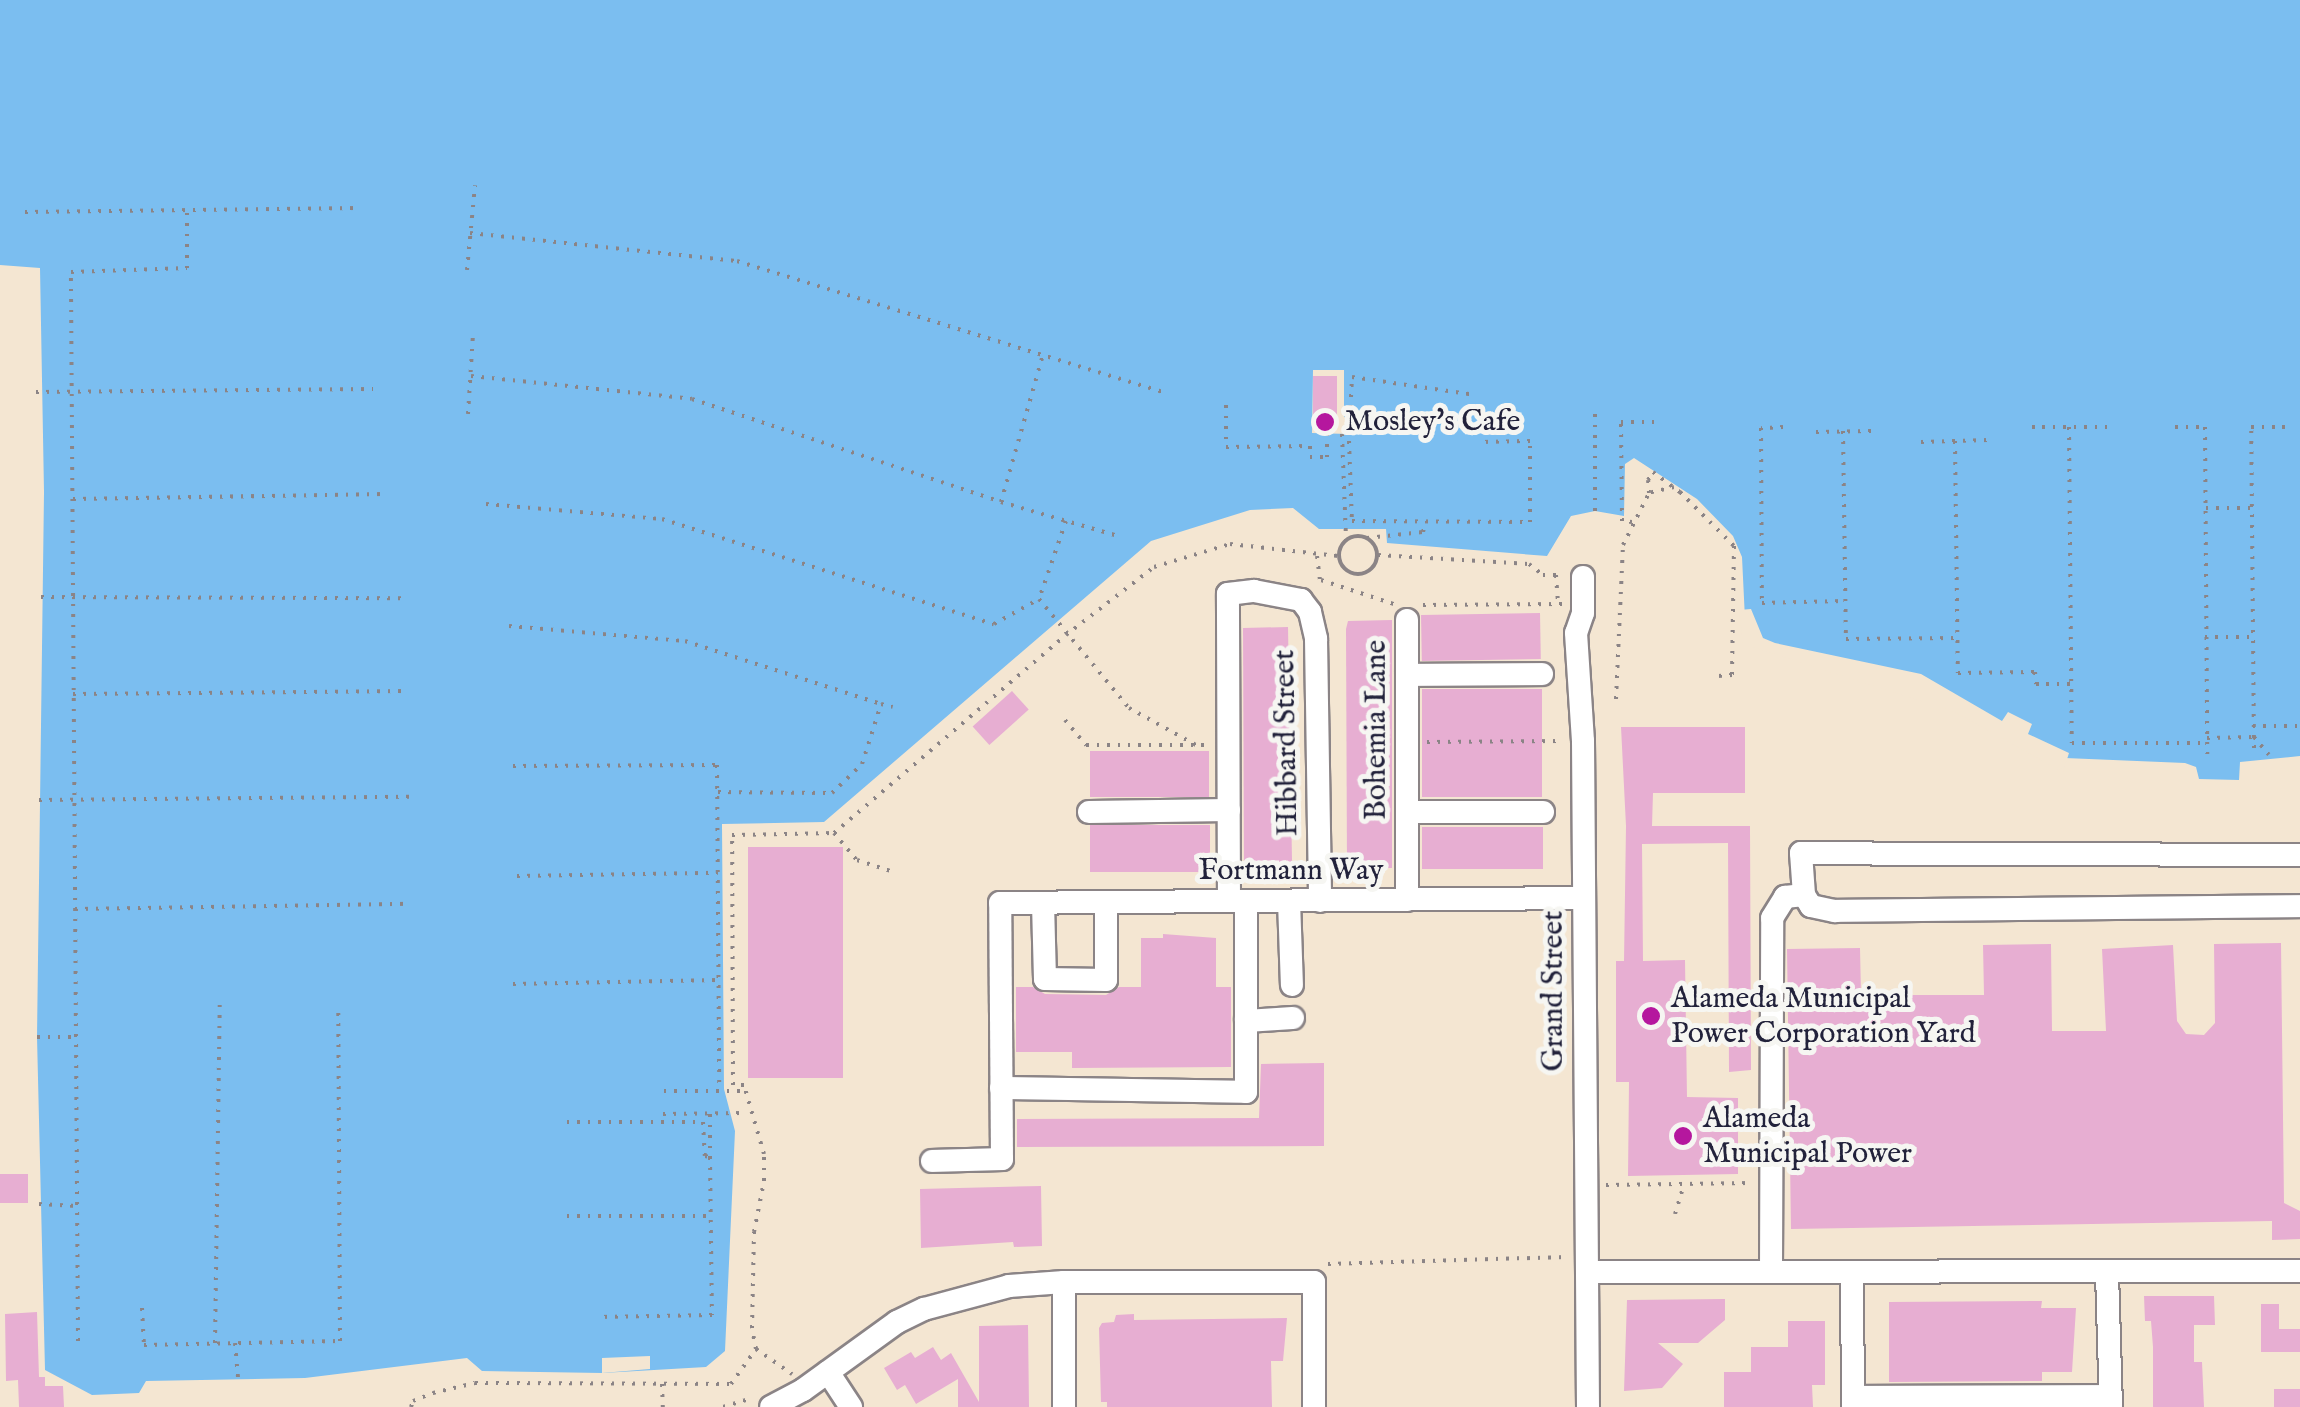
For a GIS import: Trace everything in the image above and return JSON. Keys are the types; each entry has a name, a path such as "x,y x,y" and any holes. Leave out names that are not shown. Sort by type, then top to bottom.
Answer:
{"street":[{"name":"Grand Street","path":"1583,577 1583,604 1576,633 1583,741 1588,1407"},
{"path":"932,1161 1002,1159 1002,1088 1246,1092 1246,1021 1229,810 1228,594 1281,593 1301,600"},
{"name":"Hibbard Street","path":"1301,600 1310,612 1316,639 1320,901"},
{"name":"Bohemia Lane","path":"1405,610 1407,900"},
{"path":"1407,675 1542,674"},
{"path":"1089,812 1229,810"},
{"path":"1407,812 1543,812"},
{"path":"2300,855 1801,853 1804,895 1811,906 1835,912 2300,906"},
{"path":"1771,1272 1772,918 1785,897 1804,895"},
{"name":"Fortmann Way","path":"1002,1088 1000,903 1583,898"},
{"path":"1289,901 1292,985"},
{"path":"1043,903 1045,979 1106,980 1106,902"},
{"path":"1246,1021 1293,1018"},
{"path":"1587,1272 2300,1272"},
{"path":"1852,1272 1853,1402 2110,1401 2108,1273"},
{"path":"1064,1282 1064,1407"},
{"path":"771,1407 897,1322 924,1309 1009,1286 1064,1282 1314,1282 1314,1407"},
{"path":"828,1372 851,1407"}],"path":[{"path":"466,270 475,185"},
{"path":"25,212 359,208"},
{"path":"78,1342 71,272 188,268 186,211"},
{"path":"470,233 736,261 1166,393"},
{"path":"468,414 473,334"},
{"path":"1001,502 1044,355"},
{"path":"470,376 692,399 1001,502 1118,536"},
{"path":"1350,418 1352,377 1476,395"},
{"path":"36,392 373,389"},
{"path":"1226,405 1226,447 1310,446 1310,458 1327,457 1327,434"},
{"path":"1595,410 1595,511"},
{"path":"1632,522 1622,522 1621,422 1654,422"},
{"path":"2032,427 2107,427"},
{"path":"2069,427 2072,743 2254,737"},
{"path":"2174,427 2205,427 2207,754"},
{"path":"2254,748 2251,427 2292,427"},
{"path":"1783,428 1762,428 1762,603 1846,601"},
{"path":"1844,431 1846,639 1957,638"},
{"path":"1816,432 1870,431"},
{"path":"1338,556 1346,540 1342,434"},
{"path":"1348,442 1352,521 1530,522 1530,440 1481,442"},
{"path":"1921,442 1988,440"},
{"path":"1955,441 1958,673 2034,672 2036,684 2070,684"},
{"path":"1616,699 1624,545 1649,492 1653,472 1734,546 1732,675 1718,676"},
{"path":"1649,492 1674,488"},
{"path":"73,499 384,494"},
{"path":"486,504 662,518 994,624 1039,599 1066,521"},
{"path":"2205,508 2251,508"},
{"path":"1346,540 1424,532 1426,522"},
{"path":"1367,538 1378,554"},
{"path":"743,1088 734,1085 732,836 834,833 1135,578 1203,548 1255,544 1317,556 1338,556"},
{"path":"1338,556 1344,568 1362,574 1372,568 1378,554"},
{"path":"1378,554 1528,564 1544,575 1556,575 1558,604"},
{"path":"1317,556 1321,580"},
{"path":"1321,580 1405,610 1583,604"},
{"path":"1301,600 1321,580"},
{"path":"41,597 405,598"},
{"path":"1039,599 1129,708 1196,745"},
{"path":"509,626 685,641 892,706"},
{"path":"2206,637 2252,637"},
{"path":"73,694 407,691"},
{"path":"718,792 832,793 862,764 881,704"},
{"path":"1064,720 1086,745 1229,744"},
{"path":"2254,726 2300,726"},
{"path":"2254,737 2268,755"},
{"path":"1407,742 1583,741"},
{"path":"513,766 718,765 719,1088"},
{"path":"39,800 410,796"},
{"path":"834,833 857,860 890,870"},
{"path":"517,876 718,873"},
{"path":"76,909 410,904"},
{"path":"514,984 718,980"},
{"path":"214,1343 220,1004"},
{"path":"142,1308 144,1345 340,1342 338,1009"},
{"path":"37,1037 76,1037"},
{"path":"664,1091 743,1088"},
{"path":"411,1407 413,1401 433,1393 476,1383 731,1384 756,1349 752,1328 754,1232 764,1181 764,1154 743,1088"},
{"path":"664,1114 743,1113"},
{"path":"597,1316 712,1316 710,1114"},
{"path":"567,1122 703,1122 705,1156 710,1157"},
{"path":"1586,1185 1771,1183"},
{"path":"1675,1214 1684,1184"},
{"path":"39,1204 77,1206"},
{"path":"568,1216 710,1216"},
{"path":"235,1342 238,1379"},
{"path":"756,1349 787,1366 795,1378"},
{"path":"662,1384 663,1407"}],"water":[{"path":"0,0 2300,0 2300,756 2240,762 2239,780 2199,779 2196,767 2185,763 2065,758 2064,767 1957,707 1746,640 1742,557 1733,536 1697,499 1634,458 1625,464 1624,516 1595,511 1571,516 1547,556 1387,543 1386,529 1319,529 1293,508 1250,510 1151,541 824,822 722,824 724,1089 735,1131 725,1351 706,1367 602,1373 482,1371 467,1358 305,1378 146,1381 139,1393 92,1395 45,1370 37,1037 44,492 40,268 0,265"}],"pier":[{"path":"1313,370 1344,370 1344,417 1350,418 1349,434 1312,433"},
{"path":"1751,609 1763,638 1775,643 1921,674 2002,721 2008,712 2032,724 2028,734 2069,753 2063,772 1955,712 1743,644 1739,610"},
{"path":"650,1356 650,1369 602,1373 602,1358"}],"building":[{"path":"1313,376 1337,376 1337,424 1313,424"},
{"path":"1540,613 1541,659 1422,661 1421,615"},
{"path":"1392,620 1392,868 1347,868 1346,629 1348,621"},
{"path":"1288,627 1292,860 1289,867 1244,868 1243,628"},
{"path":"1422,689 1542,689 1542,797 1422,797"},
{"path":"1012,691 1029,710 989,745 973,726"},
{"path":"1621,727 1745,727 1745,793 1653,793 1652,826 1750,826 1751,1070 1729,1072 1728,843 1642,844 1643,961 1685,960 1687,1097 1738,1098 1738,1174 1628,1176 1629,1082 1616,1082 1616,961 1624,961 1626,826"},
{"path":"1090,751 1209,751 1209,797 1090,797"},
{"path":"1090,825 1210,825 1210,872 1090,872"},
{"path":"1422,827 1543,827 1543,869 1422,869"},
{"path":"748,847 843,847 843,1078 748,1078"},
{"path":"1163,934 1216,938 1216,987 1231,987 1231,1067 1072,1068 1072,1052 1016,1052 1016,987 1033,987 1045,994 1106,995 1119,987 1141,987 1141,938 1163,938"},
{"path":"2281,943 2284,1203 2300,1211 2300,1239 2272,1240 2272,1221 1791,1229 1787,949 1860,948 1861,995 1984,995 1983,945 2051,944 2052,1031 2106,1031 2102,949 2173,945 2177,1021 2186,1034 2204,1035 2215,1023 2214,944"},
{"path":"1324,1063 1324,1146 1017,1147 1017,1119 1259,1118 1261,1064"},
{"path":"0,1174 28,1174 28,1203 0,1203"},
{"path":"1041,1186 1042,1246 1014,1247 1013,1242 921,1248 920,1189"},
{"path":"2144,1296 2214,1296 2215,1325 2194,1325 2194,1362 2202,1362 2204,1407 2153,1407 2151,1321 2145,1321"},
{"path":"1725,1299 1725,1320 1698,1343 1658,1343 1683,1364 1662,1388 1624,1391 1627,1300"},
{"path":"2042,1301 2041,1308 2076,1308 2072,1372 2042,1372 2042,1381 1889,1382 1889,1302"},
{"path":"2261,1304 2279,1304 2279,1329 2300,1329 2300,1352 2261,1352"},
{"path":"37,1312 39,1377 45,1377 45,1386 63,1386 64,1407 19,1407 18,1380 6,1381 5,1314"},
{"path":"1134,1314 1134,1320 1287,1318 1283,1361 1271,1361 1272,1407 1107,1407 1107,1402 1101,1402 1099,1328 1102,1323 1114,1322 1116,1315"},
{"path":"1788,1321 1825,1321 1825,1385 1812,1385 1813,1407 1724,1407 1724,1372 1751,1372 1751,1347 1788,1347"},
{"path":"1028,1325 1029,1407 958,1407 958,1379 916,1404 905,1385 897,1390 884,1368 911,1352 915,1358 933,1347 941,1360 951,1353 979,1402 979,1326"},
{"path":"2274,1389 2300,1389 2300,1407 2274,1407"}],"place":[{"name":"Mosley's Cafe","path":"1325,422"},
{"name":"Alameda Municipal Power Corporation Yard","path":"1651,1016"},
{"name":"Alameda Municipal Power","path":"1683,1136"}]}
